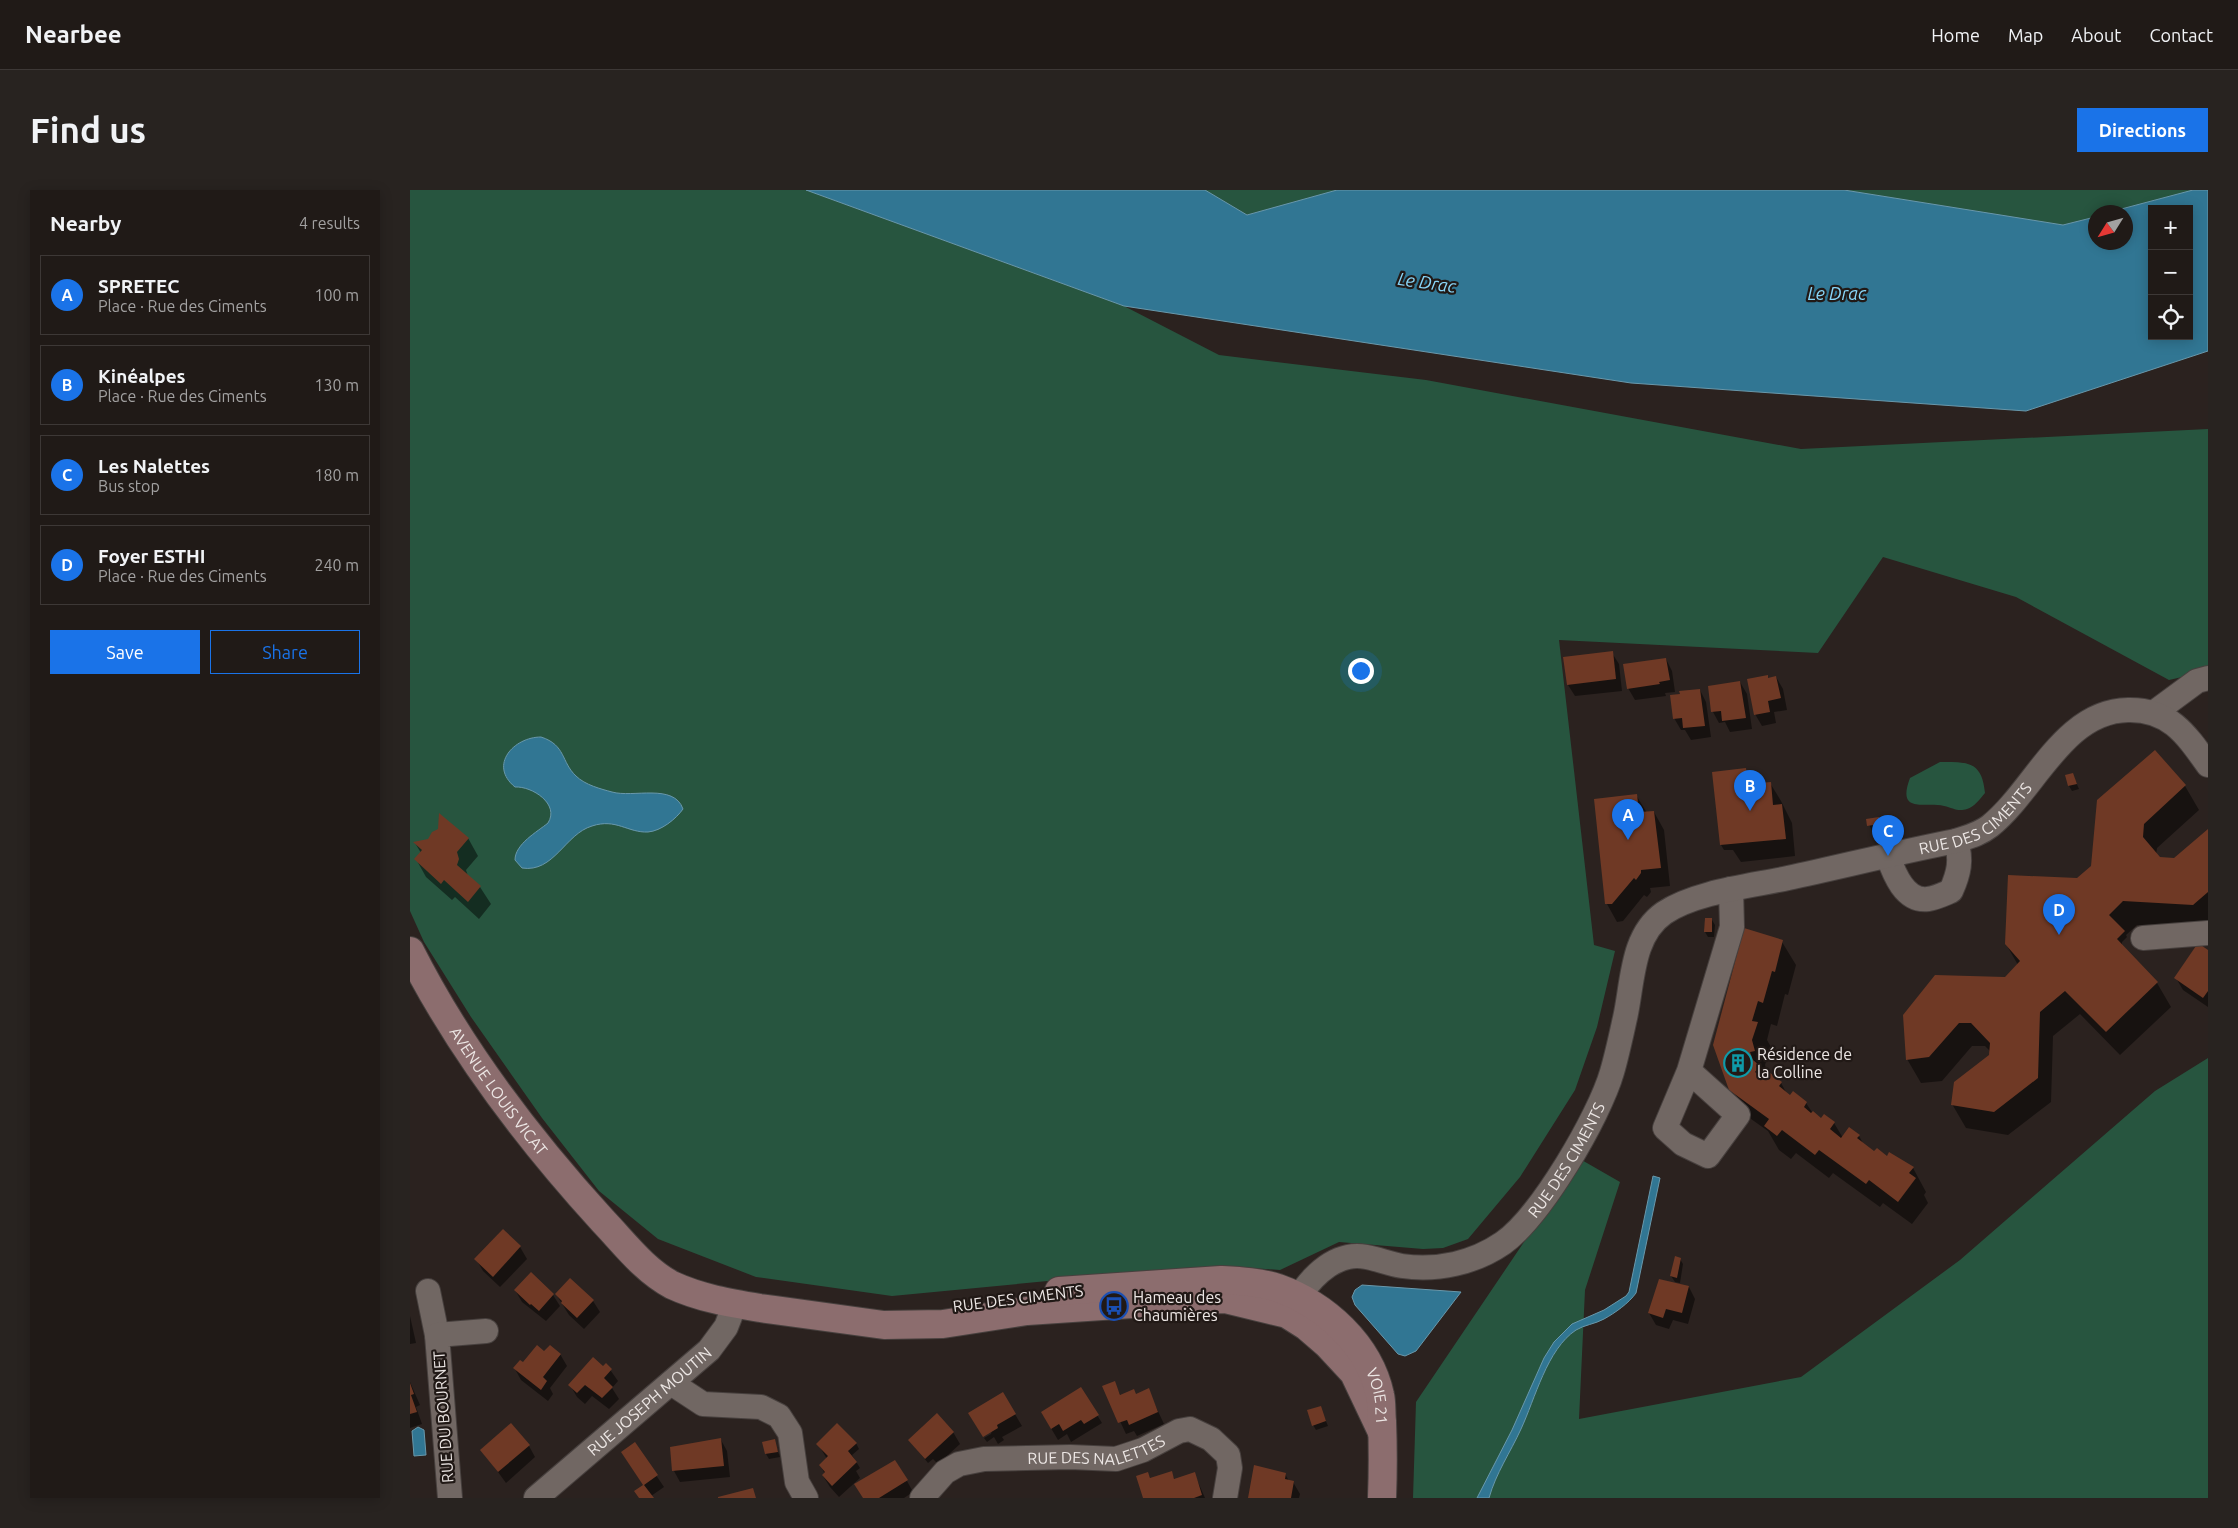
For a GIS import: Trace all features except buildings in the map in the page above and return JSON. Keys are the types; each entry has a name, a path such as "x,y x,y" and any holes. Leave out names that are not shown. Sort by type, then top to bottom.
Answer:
{"main road":[{"name":"AVENUE LOUIS VICAT","path":"410,951 441,1006 476,1060 552,1162 603,1220 653,1256 736,1296"},
{"name":"RUE DES CIMENTS","path":"736,1296 884,1325 905,1326 943,1324 1027,1312 1192,1300 1225,1299 1292,1305"},
{"name":"VOIE 21","path":"1292,1305 1306,1326 1328,1345 1354,1373 1366,1396 1382,1432 1384,1451 1382,1498"}],"street":[{"path":"2208,678 2197,680 2156,712 2173,723 2189,738 2208,764"},
{"name":"RUE DES CIMENTS","path":"1292,1305 1320,1271 1334,1262 1365,1256 1401,1266 1443,1267 1464,1263 1504,1242 1523,1224 1566,1165 1590,1123 1611,1075 1640,944 1649,927 1662,914 1679,904 1731,890 1956,841 1981,832 1991,825 2014,801 2067,738 2092,719 2115,710 2156,712"},
{"path":"1888,856 1905,891 1918,899 1930,899 1951,891 1957,878 1960,853 1956,841"},
{"path":"1689,1071 1732,927 1731,890"},
{"path":"2143,938 2208,933"},
{"name":"RUE DU BOURNET","path":"428,1291 437,1335 450,1498"},
{"name":"RUE JOSEPH MOUTIN","path":"536,1498 709,1350 726,1327 736,1296"},
{"name":"RUE DU BOURNET","path":"437,1335 486,1331"},
{"path":"671,1383 703,1404 761,1408 779,1416 790,1433 797,1482 806,1498"},
{"name":"RUE DES NALETTES","path":"922,1498 945,1472 959,1464 984,1459 1116,1458 1143,1450 1179,1431 1190,1429 1211,1438 1228,1455 1230,1468 1225,1498"}],"green space":[{"path":"410,190 806,190 1124,306 1219,355 1426,380 1801,449 2208,429 2208,671 2169,680 2016,597 1883,557 1818,653 1559,640 1594,945 1615,951 1597,1027 1575,1090 1520,1177 1468,1239 1443,1248 1423,1249 1339,1242 1280,1270 1225,1266 1184,1268 892,1296 756,1277 658,1239 599,1191 542,1118 471,1017 424,942 410,911"},
{"path":"1205,190 1337,190 1247,215"},
{"path":"1844,190 2194,190 2133,206 2088,205 2088,219 2063,225"},
{"path":"1940,762 1966,763 1977,769 1981,775 1985,793 1970,808 1958,810 1944,806 1922,805 1910,802 1907,797 1907,790 1910,778"},
{"path":"2208,1058 2208,1498 1413,1498 1416,1402 1580,1159 1620,1182 1585,1290 1579,1419 1801,1377 1960,1260 2155,1091"}],"water":[{"name":"Le Drac","path":"806,190 1205,190 1247,215 1337,190 1844,190 2063,225 2088,219 2088,250 2133,250 2133,206 2193,190 2208,190 2208,351 2026,411 1631,383 1124,306"},
{"path":"541,737 555,744 571,771 588,784 612,792 652,793 671,796 678,801 683,809 668,824 648,832 608,824 592,826 574,837 543,865 533,868 522,868 515,860 516,854 527,839 548,823 551,816 550,809 547,803 536,793 522,787 515,787 507,779 504,762 514,747 531,738"},
{"path":"1653,1176 1660,1178 1636,1293 1626,1304 1608,1317 1576,1330 1557,1349 1543,1375 1521,1429 1499,1472 1489,1498 1477,1498 1512,1430 1544,1358 1554,1342 1572,1324 1604,1310 1629,1292"},
{"path":"1362,1285 1461,1292 1416,1351 1405,1356 1398,1354 1355,1305 1352,1297 1355,1290"},
{"path":"418,1427 424,1430 426,1455 414,1456 412,1431"}],"place":[{"name":"Kinéalpes","path":"1750,811"},
{"name":"SPRETEC","path":"1628,840"},
{"name":"Les Nalettes","path":"1888,856"},
{"name":"Foyer ESTHI","path":"2059,935"},
{"name":"Résidence de la Colline","path":"1738,1063"},
{"name":"Hameau des Chaumières","path":"1114,1306"}]}
